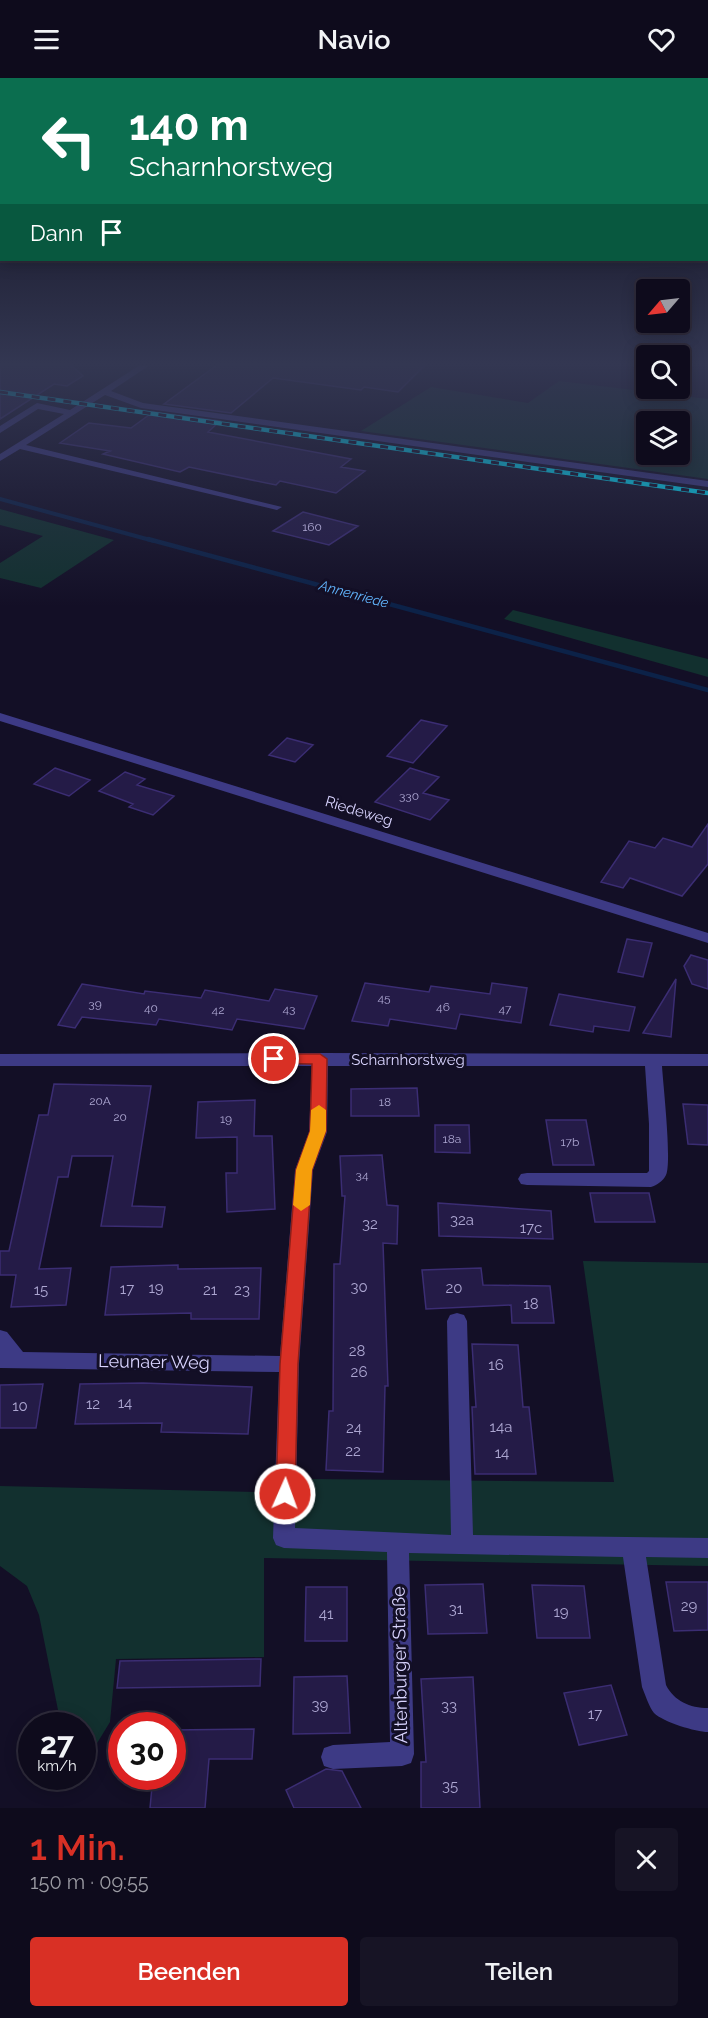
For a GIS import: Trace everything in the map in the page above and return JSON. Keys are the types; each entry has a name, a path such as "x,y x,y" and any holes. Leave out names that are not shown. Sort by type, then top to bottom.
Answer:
{"street":[{"path":"0,446 16,447 277,507"},
{"path":"433,446 708,484"},
{"path":"0,458 16,447"},
{"name":"Riedeweg","path":"0,717 708,938"},
{"path":"320,1059 318,1131 304,1170 289,1364 284,1538 398,1544 708,1548"},
{"path":"527,1179 651,1180 658,1173 658,1124 653,1059"},
{"name":"Scharnhorstweg","path":"0,1060 708,1060"},
{"path":"457,1321 462,1545"},
{"name":"Leunaer Weg","path":"0,1338 9,1360 289,1364"},
{"name":"Altenburger Straße","path":"333,1757 402,1754 398,1544"},
{"path":"633,1548 654,1688 663,1705 696,1720 708,1720"}],"green space":[{"path":"468,446 636,446 636,465 690,465 690,446 708,446 708,479"},
{"path":"0,509 114,540 41,588 0,578 0,563 43,536 0,525"},
{"path":"513,610 708,659 708,677 504,619"},
{"path":"583,1261 708,1263 708,1566 264,1558 264,1657 116,1659 108,1725 96,1745 96,1712 58,1712 39,1615 27,1586 0,1566 0,1486 258,1492 309,1479 614,1482"}],"building":[{"path":"77,446 281,446 351,459 341,467 365,471 336,493 280,481 276,485 189,467 180,472 103,454 110,451"},
{"path":"303,512 358,526 329,545 273,531"},
{"path":"421,720 447,726 413,763 387,756"},
{"path":"287,738 313,745 295,762 269,755"},
{"path":"55,768 90,780 69,796 34,784"},
{"path":"410,768 439,777 423,793 449,800 430,820 375,802"},
{"path":"125,772 145,779 137,785 174,796 153,815 129,807 133,804 99,791"},
{"path":"708,824 708,864 682,896 630,878 623,888 601,882 629,841 655,848 663,838 692,847"},
{"path":"627,939 652,943 643,977 618,972"},
{"path":"691,955 708,960 708,989 692,984 684,966"},
{"path":"676,979 671,1037 643,1033"},
{"path":"365,983 429,992 431,986 490,994 492,983 527,988 521,1023 460,1014 456,1029 390,1019 388,1026 352,1021"},
{"path":"82,984 144,994 145,991 201,998 205,990 269,1001 275,989 317,996 304,1029 237,1019 232,1030 159,1019 156,1025 82,1017 75,1028 58,1025"},
{"path":"559,994 635,1007 629,1031 594,1026 593,1032 550,1025"},
{"path":"54,1084 151,1086 132,1206 165,1207 162,1227 101,1226 113,1156 72,1156 68,1177 58,1177 39,1269 71,1268 66,1305 11,1307 16,1275 0,1275 0,1251 9,1251 39,1115 48,1115"},
{"path":"417,1088 419,1116 351,1116 351,1089"},
{"path":"255,1100 254,1136 272,1136 275,1209 227,1212 226,1173 237,1173 237,1137 196,1138 198,1102"},
{"path":"683,1104 708,1105 708,1145 688,1144"},
{"path":"546,1120 586,1120 594,1165 553,1165"},
{"path":"435,1125 469,1125 470,1153 435,1152"},
{"path":"382,1155 387,1205 398,1206 397,1244 383,1243 388,1386 385,1386 383,1472 326,1470 329,1411 333,1411 334,1264 340,1264 345,1196 342,1196 340,1156"},
{"path":"590,1193 649,1193 655,1222 595,1222"},
{"path":"438,1203 551,1211 553,1239 439,1236"},
{"path":"178,1265 178,1269 261,1268 259,1319 191,1319 191,1313 105,1315 111,1267"},
{"path":"481,1268 483,1285 550,1286 554,1323 512,1323 511,1305 426,1309 422,1270"},
{"path":"472,1344 518,1345 523,1407 529,1407 536,1474 475,1474 472,1407 476,1407"},
{"path":"143,1383 252,1387 248,1434 161,1432 162,1423 75,1424 80,1384"},
{"path":"43,1384 36,1428 0,1428 0,1385"},
{"path":"666,1582 708,1582 708,1630 674,1631"},
{"path":"483,1584 487,1633 428,1634 425,1585"},
{"path":"532,1585 584,1586 590,1638 537,1638"},
{"path":"306,1587 347,1587 347,1641 305,1641"},
{"path":"261,1659 260,1686 117,1688 120,1661"},
{"path":"347,1676 350,1733 293,1734 294,1677"},
{"path":"473,1677 480,1808 421,1808 421,1762 426,1762 421,1679"},
{"path":"611,1685 627,1735 579,1745 564,1693"},
{"path":"254,1729 252,1759 209,1759 205,1808 150,1808 152,1790 186,1790 186,1730"},
{"path":"326,1769 342,1771 361,1808 294,1808 286,1790"}],"waterway":[{"name":"Annenriede","path":"0,499 154,541"},
{"name":"Annenriede","path":"148,539 708,690"}],"railway":[{"path":"377,446 708,493"}],"slow traffic":[{"path":"301,1205 304,1170 318,1131 319,1110"}],"route":[{"path":"274,1059 320,1059 318,1131 304,1170 289,1364 285,1494"}]}
